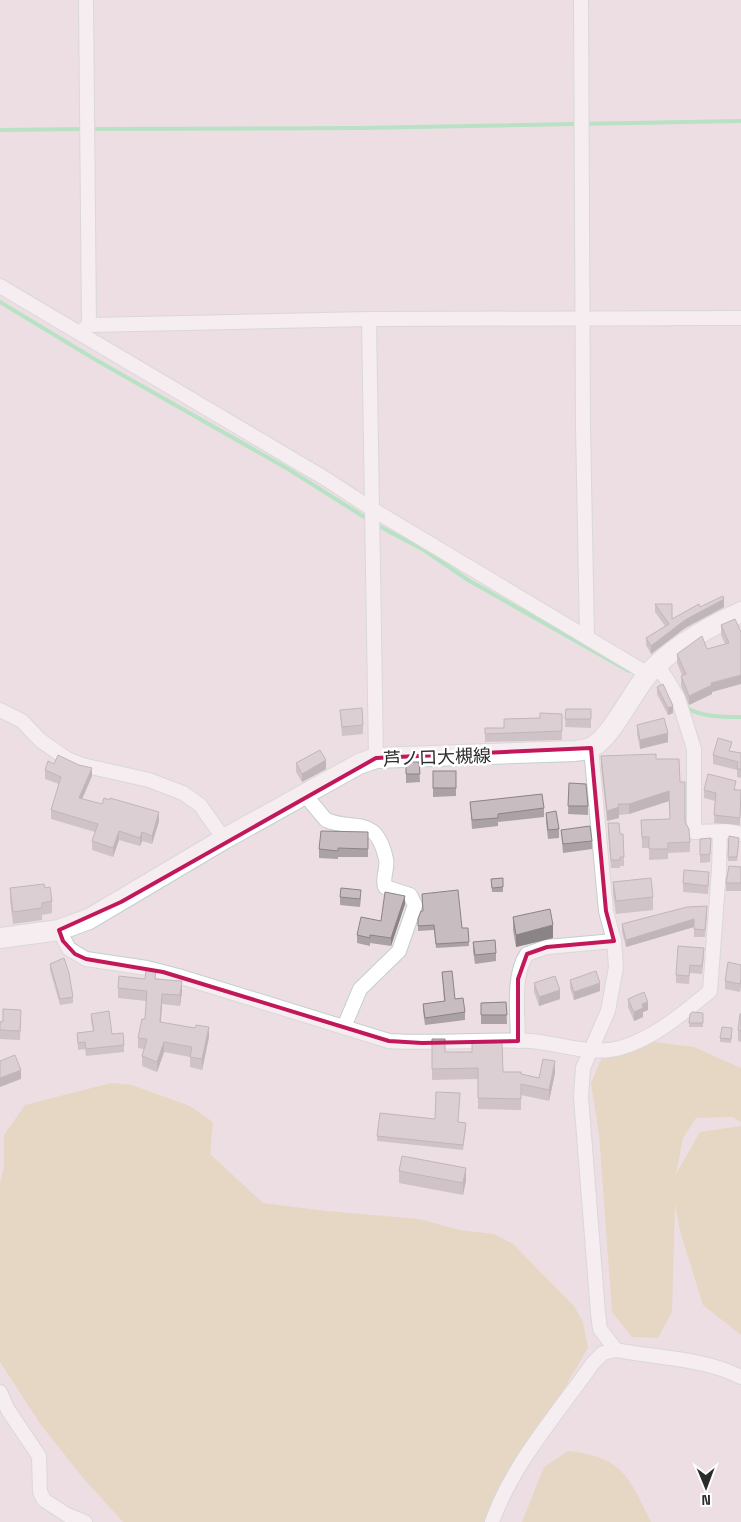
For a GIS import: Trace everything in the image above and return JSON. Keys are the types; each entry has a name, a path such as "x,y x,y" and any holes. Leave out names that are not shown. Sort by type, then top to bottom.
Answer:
{"main road":[{"path":"591,748 604,737 653,669 708,627 741,612"},
{"name":"芦ノ口大槻線","path":"0,938 59,930 89,918 120,902 224,839 359,764 376,758 575,751 591,748"}],"street":[{"path":"84,329 86,0"},
{"path":"581,0 587,636"},
{"path":"0,286 84,329 372,509 587,636 653,669 678,698 694,750 694,832 741,834"},
{"path":"84,329 369,319 741,318"},
{"path":"369,319 376,758"},
{"path":"0,710 22,721 40,740 67,759 82,765 149,780 183,793 200,805 224,839"},
{"path":"591,748 606,911 614,941 616,967 608,1011 583,1068 581,1097 600,1329 616,1350"},
{"path":"305,795 326,820 361,825 371,830 386,860 383,876 385,887 410,895 415,905 398,951 360,989 344,1027"},
{"path":"59,930 69,949 86,959 147,968 178,976 396,1041 422,1043 518,1041 592,1050 620,1048 669,1024 710,992 720,832"},
{"path":"518,1041 518,979 520,967 526,954 547,946 614,941"},
{"path":"492,1522 510,1483 528,1453 593,1362 603,1353 616,1350 723,1368 741,1377"},
{"path":"0,1392 8,1410 39,1456 40,1492 44,1500 67,1515 84,1522"}],"highlighted area":[{"path":"591,748 606,911 614,941 547,947 527,954 518,979 518,1041 422,1043 389,1041 163,972 86,959 75,954 63,941 59,930 121,902 376,758"}],"shaded area":[{"path":"654,1042 694,1047 741,1068 741,1122 733,1117 696,1118 683,1138 676,1174 700,1132 741,1126 741,1335 703,1305 680,1231 675,1204 672,1312 658,1338 632,1337 612,1312 599,1134 591,1083 602,1057"},
{"path":"111,1083 132,1085 190,1106 213,1122 210,1154 263,1203 419,1219 460,1230 494,1234 513,1244 574,1306 583,1322 588,1348 486,1522 123,1522 83,1478 41,1425 0,1362 0,1183 4,1166 4,1135 25,1105"},
{"path":"568,1451 601,1458 613,1464 630,1481 651,1522 522,1522 544,1467"}],"building":[{"path":"723,596 724,599 685,620 651,646 646,638 669,624 655,604 672,604 672,619 699,604 700,607"},
{"path":"735,619 741,632 741,675 711,683 712,685 689,696 681,676 686,674 677,654 702,636 707,649 729,643 721,625"},
{"path":"663,684 673,706 668,708 657,687"},
{"path":"362,708 363,725 342,727 340,710"},
{"path":"566,709 591,709 591,719 565,719"},
{"path":"540,713 562,714 562,731 485,734 485,728 504,728 504,719 540,718"},
{"path":"664,718 668,733 640,740 637,725"},
{"path":"718,738 732,742 729,751 741,753 741,769 737,769 738,762 713,755"},
{"path":"320,750 326,760 302,774 296,763"},
{"path":"656,754 656,759 679,759 680,782 685,782 685,822 689,829 690,842 668,843 668,849 649,849 649,837 642,837 641,820 670,819 669,791 629,804 618,804 619,807 607,811 601,756"},
{"path":"58,755 79,765 92,768 79,798 102,804 104,798 109,800 110,798 159,812 152,836 142,832 140,838 119,831 113,848 92,841 98,824 51,810 61,777 45,770 48,761 54,764"},
{"path":"406,762 419,762 420,774 406,774"},
{"path":"433,771 456,771 456,788 433,788"},
{"path":"708,774 736,781 734,790 741,790 740,818 714,815 716,793 704,790"},
{"path":"569,783 586,784 588,806 568,806"},
{"path":"542,794 544,808 498,814 498,818 472,820 470,802"},
{"path":"556,811 559,829 548,830 546,813"},
{"path":"608,823 619,823 620,834 623,834 624,857 620,857 620,860 611,860"},
{"path":"590,826 592,841 563,844 561,830"},
{"path":"321,831 368,832 368,849 338,848 338,851 319,849"},
{"path":"729,836 739,838 737,857 728,857"},
{"path":"711,838 710,854 700,855 700,839"},
{"path":"729,866 741,867 741,883 726,883"},
{"path":"684,870 709,872 708,886 683,883"},
{"path":"503,878 503,887 492,888 491,879"},
{"path":"651,878 653,897 616,901 613,882"},
{"path":"44,884 45,888 50,887 52,901 42,903 42,908 13,912 10,888"},
{"path":"341,888 361,890 360,899 340,897"},
{"path":"458,890 462,928 468,928 469,942 436,944 434,925 418,926 418,919 421,911 423,911 422,894"},
{"path":"385,892 405,896 391,938 370,935 370,938 357,935 361,917 381,921"},
{"path":"707,906 705,930 694,929 694,919 626,940 622,924 687,907"},
{"path":"550,909 553,925 516,935 513,917"},
{"path":"495,940 496,953 475,955 473,942"},
{"path":"678,946 704,948 702,966 690,965 689,976 676,975"},
{"path":"64,958 73,997 60,999 50,964"},
{"path":"728,962 741,965 740,984 725,981"},
{"path":"146,969 156,970 155,979 182,981 180,995 162,994 160,1022 195,1028 196,1025 209,1027 202,1059 190,1057 192,1047 164,1042 157,1062 142,1056 147,1039 138,1038 142,1019 145,1019 147,991 118,988 119,976 145,979"},
{"path":"452,971 455,999 463,998 465,1012 425,1018 423,1004 445,1001 442,972"},
{"path":"596,971 600,983 574,992 570,980"},
{"path":"555,976 560,990 539,997 534,983"},
{"path":"644,992 648,1002 642,1004 643,1008 634,1012 628,999"},
{"path":"506,1002 507,1015 481,1015 481,1003"},
{"path":"3,1009 21,1010 20,1031 0,1030 0,1022 3,1021"},
{"path":"109,1011 112,1034 123,1033 124,1045 86,1049 85,1042 78,1043 77,1033 94,1031 91,1014"},
{"path":"692,1012 703,1013 703,1023 689,1023"},
{"path":"741,1014 741,1031 738,1030"},
{"path":"722,1027 732,1028 731,1039 720,1038"},
{"path":"432,1039 445,1039 445,1052 472,1052 472,1043 502,1042 503,1072 521,1072 521,1074 539,1078 543,1059 555,1061 549,1090 521,1084 521,1099 478,1098 478,1068 432,1069"},
{"path":"15,1055 21,1070 0,1078 0,1061"},
{"path":"436,1092 460,1093 458,1122 466,1123 463,1145 377,1136 380,1113 435,1119"},
{"path":"402,1156 466,1168 463,1183 399,1171"}],"waterway":[{"path":"91,129 360,128 741,121"},
{"path":"0,130 84,129"},
{"path":"0,302 96,360 288,469 369,520"},
{"path":"375,524 424,550 468,580 629,671 633,671"},
{"path":"685,707 705,715 741,717"}]}
